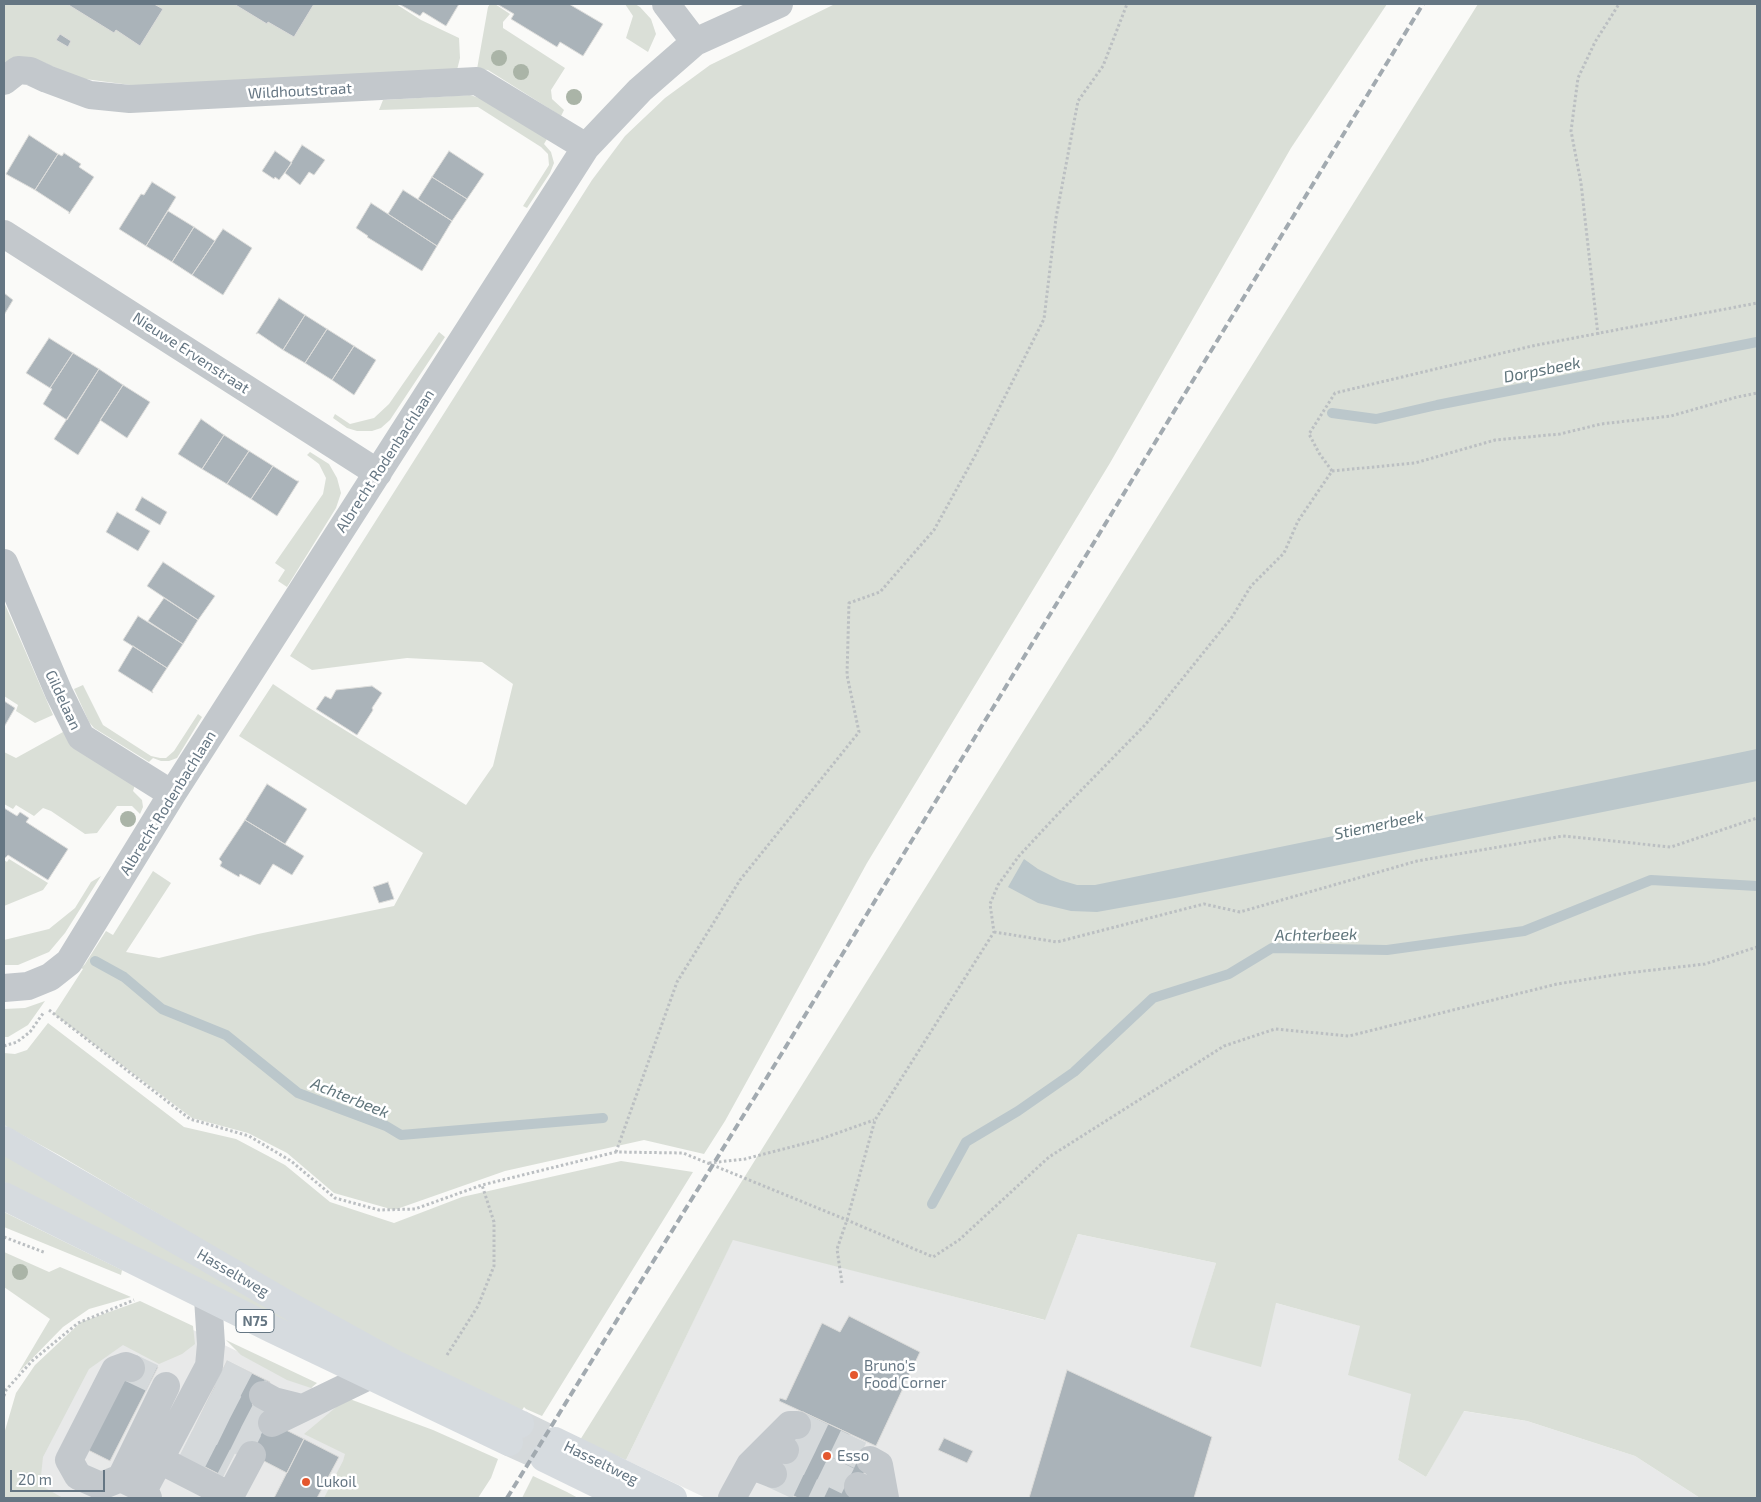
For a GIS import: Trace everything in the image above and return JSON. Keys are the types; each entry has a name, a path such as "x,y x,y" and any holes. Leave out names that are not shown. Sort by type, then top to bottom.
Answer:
{"main road":[{"name":"Hasseltweg","path":"4,1140 514,1433 369,1376 4,1196"},
{"name":"Hasseltweg","path":"626,1498 549,1450 673,1498"}],"street":[{"path":"666,4 695,42"},
{"name":"Albrecht Rodenbachlaan","path":"4,988 28,986 50,977 69,962 172,794 586,147 640,90 695,42 779,4"},
{"name":"Wildhoutstraat","path":"4,81 18,70 30,71 90,95 130,99 477,81 586,147"},
{"name":"Nieuwe Ervenstraat","path":"4,234 378,473"},
{"name":"Gildelaan","path":"4,563 59,693 81,737 172,794"},
{"path":"137,1488 194,1408 211,1344 208,1298"},
{"path":"137,1488 101,1486 78,1476 70,1460 115,1370 126,1366 150,1377 194,1408 230,1497"},
{"path":"272,1423 369,1376"},
{"path":"137,1488 150,1377"},
{"path":"263,1395 274,1401 302,1408"},
{"path":"732,1498 762,1469 790,1425 797,1424"},
{"path":"870,1460 879,1465 885,1498"},
{"path":"230,1497 241,1463"}],"path":[{"path":"616,1152 677,982 740,880 859,732 847,675 849,604 880,592 934,530 976,454 1044,319 1056,218 1078,101 1103,66 1127,4"},
{"path":"1598,335 1581,183 1570,131 1578,78 1595,42 1620,4"},
{"path":"1332,471 1308,434 1335,393 1532,346 1598,335 1757,303"},
{"path":"1332,471 1415,463 1495,440 1560,434 1601,424 1671,416 1757,393"},
{"path":"842,1283 837,1249 875,1120 994,932 990,904 998,885 1019,856 1145,725 1197,661 1232,617 1251,586 1284,553 1298,521 1332,471"},
{"path":"994,932 1056,942 1204,904 1240,912 1417,861 1563,836 1671,847 1757,818"},
{"path":"4,1046 17,1042 30,1032 47,1008 190,1120 249,1136 292,1161 335,1198 379,1210 415,1209 482,1185 616,1152 683,1153 934,1257 959,1240 1049,1157 1224,1046 1275,1029 1348,1036 1557,984 1704,964 1757,947"},
{"path":"707,1163 745,1159 818,1140 875,1120"},
{"path":"442,1362 478,1306 494,1266 494,1222 482,1185"},
{"path":"4,1396 6,1390 32,1361 78,1323 134,1300"}],"shaded area":[{"path":"4,4 396,4 421,20 459,38 460,58 457,70 138,86 77,78 45,63 16,57 4,68"},
{"path":"490,4 495,4 510,14 503,22 503,28 565,68 551,90 552,99 564,110 561,116 488,70 477,69"},
{"path":"625,4 635,4 651,19 656,34 648,52 626,38 633,16"},
{"path":"835,4 1387,4 1291,148 1110,463 867,863 725,1121 704,1154 644,1140 505,1171 394,1210 334,1193 287,1153 248,1133 192,1118 54,1014 83,969 81,968 106,931 113,935 153,871 171,883 126,952 159,958 258,934 394,906 423,853 239,736 273,684 466,805 493,766 513,684 482,662 407,658 312,670 290,656 592,180 625,136 665,98 710,65"},
{"path":"1478,4 1757,4 1757,1498 1700,1498 1635,1456 1527,1421 1464,1411 1426,1477 1398,1460 1411,1394 1348,1375 1360,1326 1276,1303 1261,1367 1190,1347 1216,1263 1078,1234 1045,1320 733,1240 626,1460 580,1440"},
{"path":"470,95 486,100 547,139 544,144 551,152 554,163 550,173 527,208 523,206 549,165 548,154 541,147 478,107 379,110 383,100"},
{"path":"439,332 445,337 390,420 381,428 372,431 357,431 347,428 333,418 335,414 350,424 374,418 389,404"},
{"path":"310,452 329,464 337,478 341,493 336,508 287,587 278,581 285,570 275,563 323,494 326,478 319,464 307,455"},
{"path":"4,602 53,715 35,723 16,711 18,705 4,696"},
{"path":"83,685 103,725 151,756 166,758 174,751 198,714 202,717 177,758 161,761 153,758 149,762 94,728 89,722 74,689"},
{"path":"63,732 135,785 133,791 142,800 143,807 140,814 132,806 117,806 97,833 85,834 51,811 43,808 34,816 16,805 13,809 4,804 4,752 16,758"},
{"path":"1757,749 1757,781 1175,898 1097,912 1071,911 1038,903 1008,887 1024,859 1038,869 1060,880 1077,885 1095,885"},
{"path":"9,859 48,883 43,890 4,906 4,860 7,862"},
{"path":"101,876 65,933 49,952 18,965 4,965 4,940 49,929 75,908 91,882"},
{"path":"45,1001 28,1025 8,1037 4,1037 4,1009 25,1008"},
{"path":"48,1023 184,1127 236,1139 285,1165 330,1202 394,1223 462,1197 621,1161 693,1172 542,1416 524,1407 519,1415 364,1336 59,1155 4,1125 4,1053 15,1054 27,1050"},
{"path":"4,1154 293,1317 288,1324 4,1182"},
{"path":"4,1212 122,1270 121,1275 4,1227"},
{"path":"1078,1234 1216,1263 1191,1347 1276,1303 1361,1326 1412,1394 1398,1460 1426,1477 1463,1411 1527,1421 1635,1456 1700,1498 706,1498 626,1460 733,1239 1044,1320"},
{"path":"4,1252 49,1272 60,1267 131,1297 89,1309 63,1327 18,1373 50,1319 4,1287"},
{"path":"140,1301 193,1326 195,1344 182,1354 159,1364 123,1345 89,1369 43,1457 40,1485 63,1498 4,1498 4,1434 16,1393 35,1365 81,1322"},
{"path":"137,1303 378,1419 336,1498 31,1498 13,1484 69,1390"},
{"path":"226,1340 317,1383 311,1388 287,1380 241,1355"},
{"path":"347,1398 433,1430 498,1459 491,1478 478,1498 324,1498 345,1454 304,1434"},
{"path":"533,1476 567,1492 578,1498 522,1498"}],"building":[{"path":"67,4 154,4 163,9 140,46 116,30 114,33"},
{"path":"234,4 314,4 294,37 268,22 267,24"},
{"path":"399,4 459,4 446,26 423,12 420,16"},
{"path":"497,4 569,4 603,24 583,56 560,42 557,47 511,19 514,14"},
{"path":"60,34 71,41 68,47 56,40"},
{"path":"29,135 58,154 35,190 6,174"},
{"path":"302,145 325,160 314,175 309,172 300,185 285,173"},
{"path":"275,151 292,163 279,180 262,171"},
{"path":"449,151 484,174 467,199 432,177"},
{"path":"64,153 81,164 79,167 94,177 69,214 69,212 35,190 58,154 62,156"},
{"path":"432,177 467,199 452,221 418,199"},
{"path":"152,182 176,197 146,246 119,229 141,194 144,195"},
{"path":"403,190 452,221 437,246 388,214"},
{"path":"371,203 437,246 422,271 367,237 356,228"},
{"path":"168,211 194,227 172,262 146,246"},
{"path":"194,227 215,241 192,275 172,262"},
{"path":"223,229 252,248 223,295 192,275"},
{"path":"4,293 13,300 4,315"},
{"path":"279,298 305,315 283,350 258,333 256,334"},
{"path":"305,315 327,329 305,363 283,350"},
{"path":"327,329 354,346 332,380 305,363"},
{"path":"49,338 73,353 50,388 26,373"},
{"path":"354,346 376,360 354,395 332,380"},
{"path":"73,353 99,369 67,420 43,404 52,389 50,388"},
{"path":"99,369 123,385 78,455 54,439"},
{"path":"123,385 150,402 127,438 100,420"},
{"path":"201,419 224,435 202,469 178,454"},
{"path":"224,435 249,451 227,484 202,469"},
{"path":"249,451 273,466 251,499 227,484"},
{"path":"273,466 299,481 277,516 251,499"},
{"path":"142,497 167,512 160,525 135,510"},
{"path":"117,512 150,531 138,551 106,532"},
{"path":"163,562 215,596 198,620 147,586"},
{"path":"164,598 198,620 183,644 148,621"},
{"path":"138,616 183,644 167,668 123,640"},
{"path":"133,646 167,668 152,691 153,693 118,671"},
{"path":"372,686 382,693 357,735 316,709 325,696 331,699 336,690"},
{"path":"4,701 15,708 4,727"},
{"path":"267,784 307,809 285,844 245,820"},
{"path":"4,808 17,816 20,812 29,818 26,822 68,849 48,880 8,855 4,857"},
{"path":"245,820 304,856 292,875 273,864 260,885 240,874 239,877 220,866 222,862 219,859"},
{"path":"388,882 394,899 379,903 373,887"},
{"name":"Bruno's Food Corner","path":"849,1316 920,1352 876,1446 779,1401 780,1398 786,1400 822,1323 840,1332"},
{"path":"137,1356 158,1367 110,1461 88,1450"},
{"path":"227,1361 270,1382 254,1414 304,1439 287,1473 237,1447 223,1476 181,1455"},
{"path":"1067,1370 1212,1437 1194,1498 1029,1498"},
{"name":"Esso","path":"803,1412 850,1434 848,1440 874,1452 852,1498 798,1498 769,1484"},
{"path":"944,1438 973,1451 967,1463 938,1450"},
{"path":"304,1439 339,1457 317,1498 274,1498"}],"waterway":[{"name":"Dorpsbeek","path":"1332,413 1376,419 1437,405 1757,342"},
{"name":"Achterbeek","path":"932,1204 966,1142 1018,1111 1074,1072 1153,998 1229,974 1272,948 1387,950 1524,931 1651,880 1757,886"},
{"name":"Achterbeek","path":"95,961 124,977 162,1009 226,1035 298,1093 386,1126 401,1135 603,1118"}],"tunnel":[{"path":"131,1368 152,1378"},
{"path":"221,1373 263,1395"},
{"path":"210,1396 266,1425"},
{"path":"198,1420 255,1448"},
{"path":"520,1424 555,1441"},
{"path":"797,1425 870,1460"},
{"path":"509,1442 544,1458"},
{"path":"186,1443 229,1465"},
{"path":"785,1450 858,1486"},
{"path":"773,1474 824,1498"}],"railway":[{"path":"507,1498 782,1053 1423,4"}],"place":[{"name":"Bruno's Food Corner","path":"854,1375"},
{"name":"Esso","path":"827,1456"},
{"name":"Lukoil","path":"306,1482"}],"water label":[{"name":"Stiemerbeek","path":"1379,825"}]}
